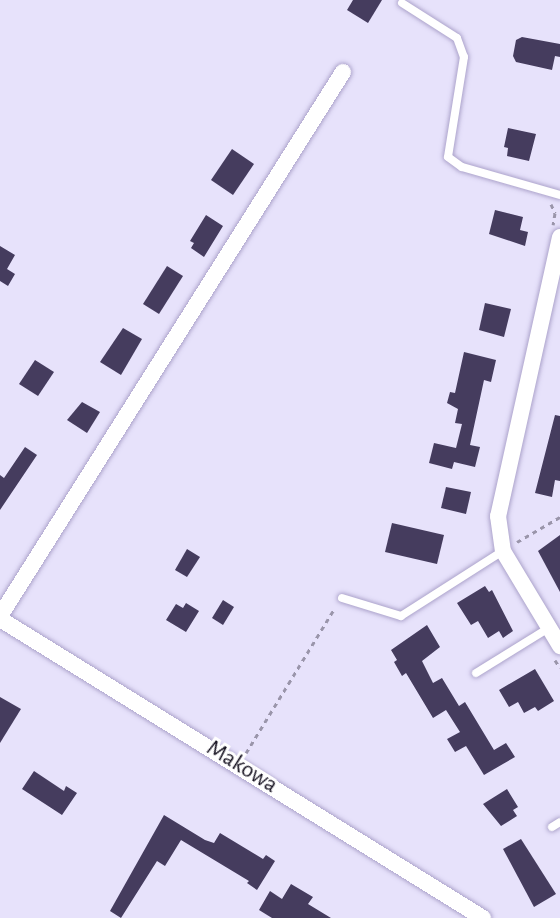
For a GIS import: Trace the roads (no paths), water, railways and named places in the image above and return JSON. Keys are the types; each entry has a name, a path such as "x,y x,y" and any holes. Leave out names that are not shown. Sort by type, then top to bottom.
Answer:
{"street":[{"path":"0,617 343,72"},
{"path":"560,237 498,516 507,546 560,646"},
{"name":"Makowa","path":"0,617 483,918"}],"lane":[{"path":"402,3 448,30 456,38 464,57 448,156 462,167 560,195"},
{"path":"342,598 401,616 507,546"},
{"path":"476,673 549,628"}]}
